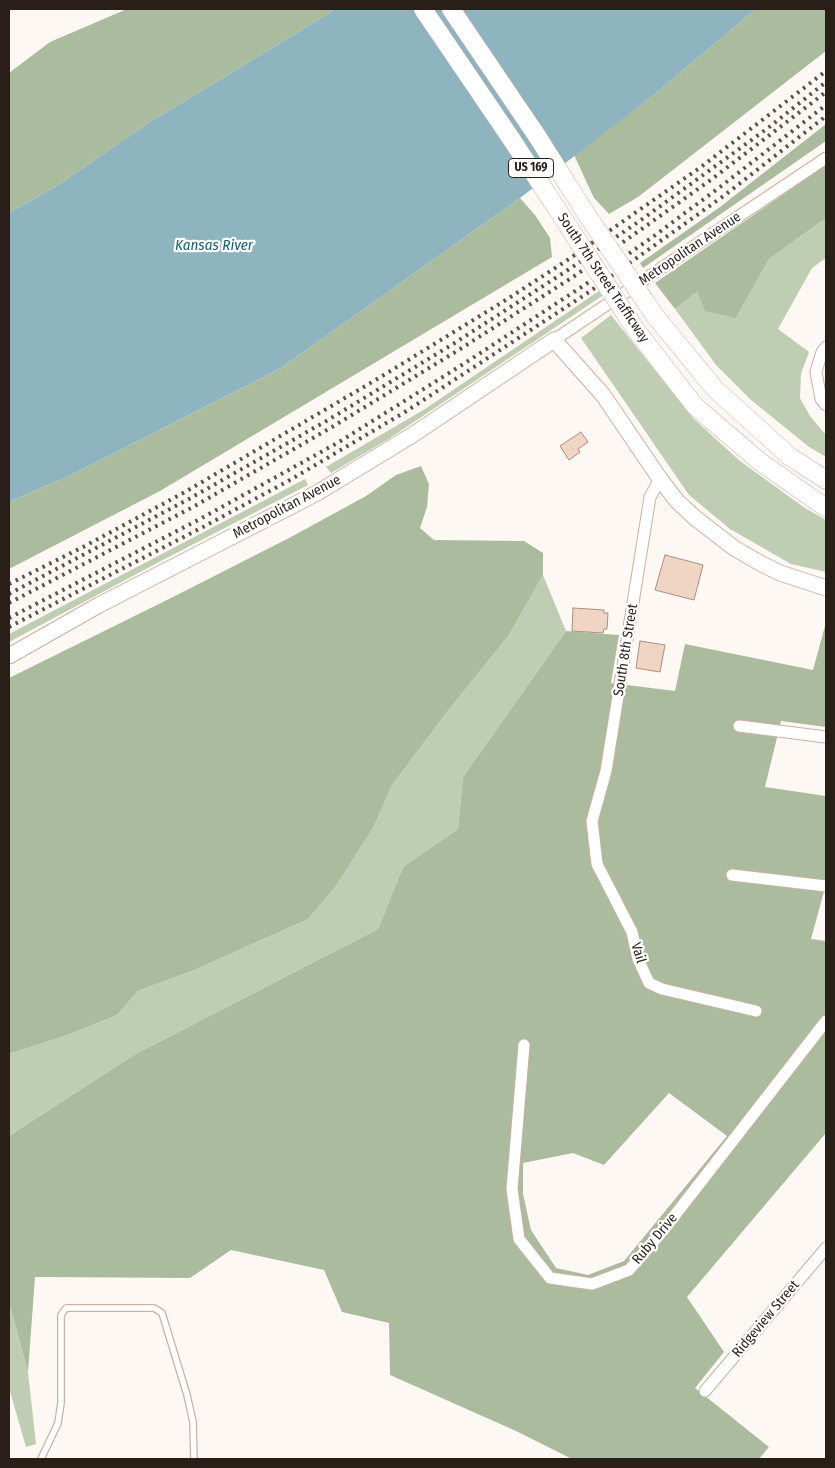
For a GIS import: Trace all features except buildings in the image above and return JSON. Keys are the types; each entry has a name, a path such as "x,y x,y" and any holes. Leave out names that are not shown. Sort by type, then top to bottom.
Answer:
{"main road":[{"name":"South 7th Street Trafficway","path":"423,9 512,140 636,330 694,406 759,462 826,508"},
{"name":"South 7th Street Trafficway","path":"451,9 656,316 715,389 789,456 826,480"},
{"path":"554,340 603,395 660,479 677,501 694,517 734,548 780,572 826,588"},
{"name":"Metropolitan Avenue","path":"9,656 99,605 317,493 414,434 554,340"}],"street":[{"name":"Metropolitan Avenue","path":"554,340 826,158"},
{"path":"826,347 822,352 816,372 821,399 826,405"},
{"name":"South 8th Street","path":"592,821 606,771 650,497 660,479"},
{"path":"739,726 826,737"},
{"name":"Vail","path":"592,821 598,864 632,932 638,959 649,983 662,989 756,1011"},
{"path":"732,875 826,886"},
{"name":"Ruby Drive","path":"524,1045 516,1122 512,1189 520,1239 550,1278 592,1284 628,1270 661,1234 826,1021"},
{"name":"Ridgeview Street","path":"706,1391 824,1254"}],"lane":[{"path":"41,1459 58,1423 61,1403 61,1315 66,1308 154,1308 162,1313 193,1422 194,1459"}],"green space":[{"path":"127,9 336,9 150,122 58,185 9,213 9,73 50,42"},
{"path":"756,9 826,9 826,51 638,197 609,214 594,198 574,155 651,97"},
{"path":"826,124 826,141 643,268 640,263 720,207"},
{"path":"826,165 826,218 769,259 736,318 705,311 697,291 675,309 655,283"},
{"path":"520,198 535,215 550,238 552,257 160,491 9,569 9,502 69,476 281,368"},
{"path":"826,218 826,258 812,268 778,329 809,352 801,374 800,398 810,416 826,435 826,457 809,447 750,399 716,365 675,309 697,290 736,318 769,259"},
{"path":"599,291 602,296 390,438 331,473 326,467 425,409"},
{"path":"611,315 693,418 740,461 805,508 826,520 826,572 791,564 730,529 689,495 581,338"},
{"path":"421,466 429,484 427,507 420,528 434,540 524,541 543,553 543,575 509,635 447,712 392,785 373,828 336,886 308,919 199,968 138,991 117,1015 73,1033 9,1054 9,678 291,537 366,496 396,475"},
{"path":"305,479 308,485 9,642 9,634"},
{"path":"543,575 566,631 463,777 458,829 403,867 378,929 134,1055 9,1136 9,1054 73,1033 117,1015 138,991 199,968 308,919 336,886 373,828 392,785 447,712 509,635"},
{"path":"826,622 826,727 781,721 765,787 826,796 826,884 811,939 826,941 826,1133 687,1297 724,1352 695,1388 769,1447 759,1459 572,1459 516,1431 390,1375 389,1323 342,1312 324,1270 231,1250 190,1278 35,1277 28,1372 9,1302 9,1136 134,1055 378,929 403,867 458,829 463,777 566,631 619,635 611,683 675,691 685,644 813,670","holes":["669,1093 727,1136 624,1261 588,1275 556,1268 531,1230 523,1194 523,1163 573,1153 604,1165"]},
{"path":"9,1302 28,1372 36,1444 26,1447 9,1388"}],"water":[{"name":"Kansas River","path":"336,9 756,9 651,97 520,198 281,368 69,476 9,502 9,213 58,185 150,122"}],"railway":[{"path":"9,584 85,546 185,492 379,378 509,298 566,261 701,167 826,71"},
{"path":"9,594 189,499 328,420 453,344 571,268 641,220 768,128 826,82"},
{"path":"9,603 193,507 332,427 457,351 576,275 646,226 712,179 826,92"},
{"path":"9,618 200,519 339,442 465,363 583,286 654,236 826,105"},
{"path":"9,627 290,480 405,412 589,292 725,195 826,116"}]}
